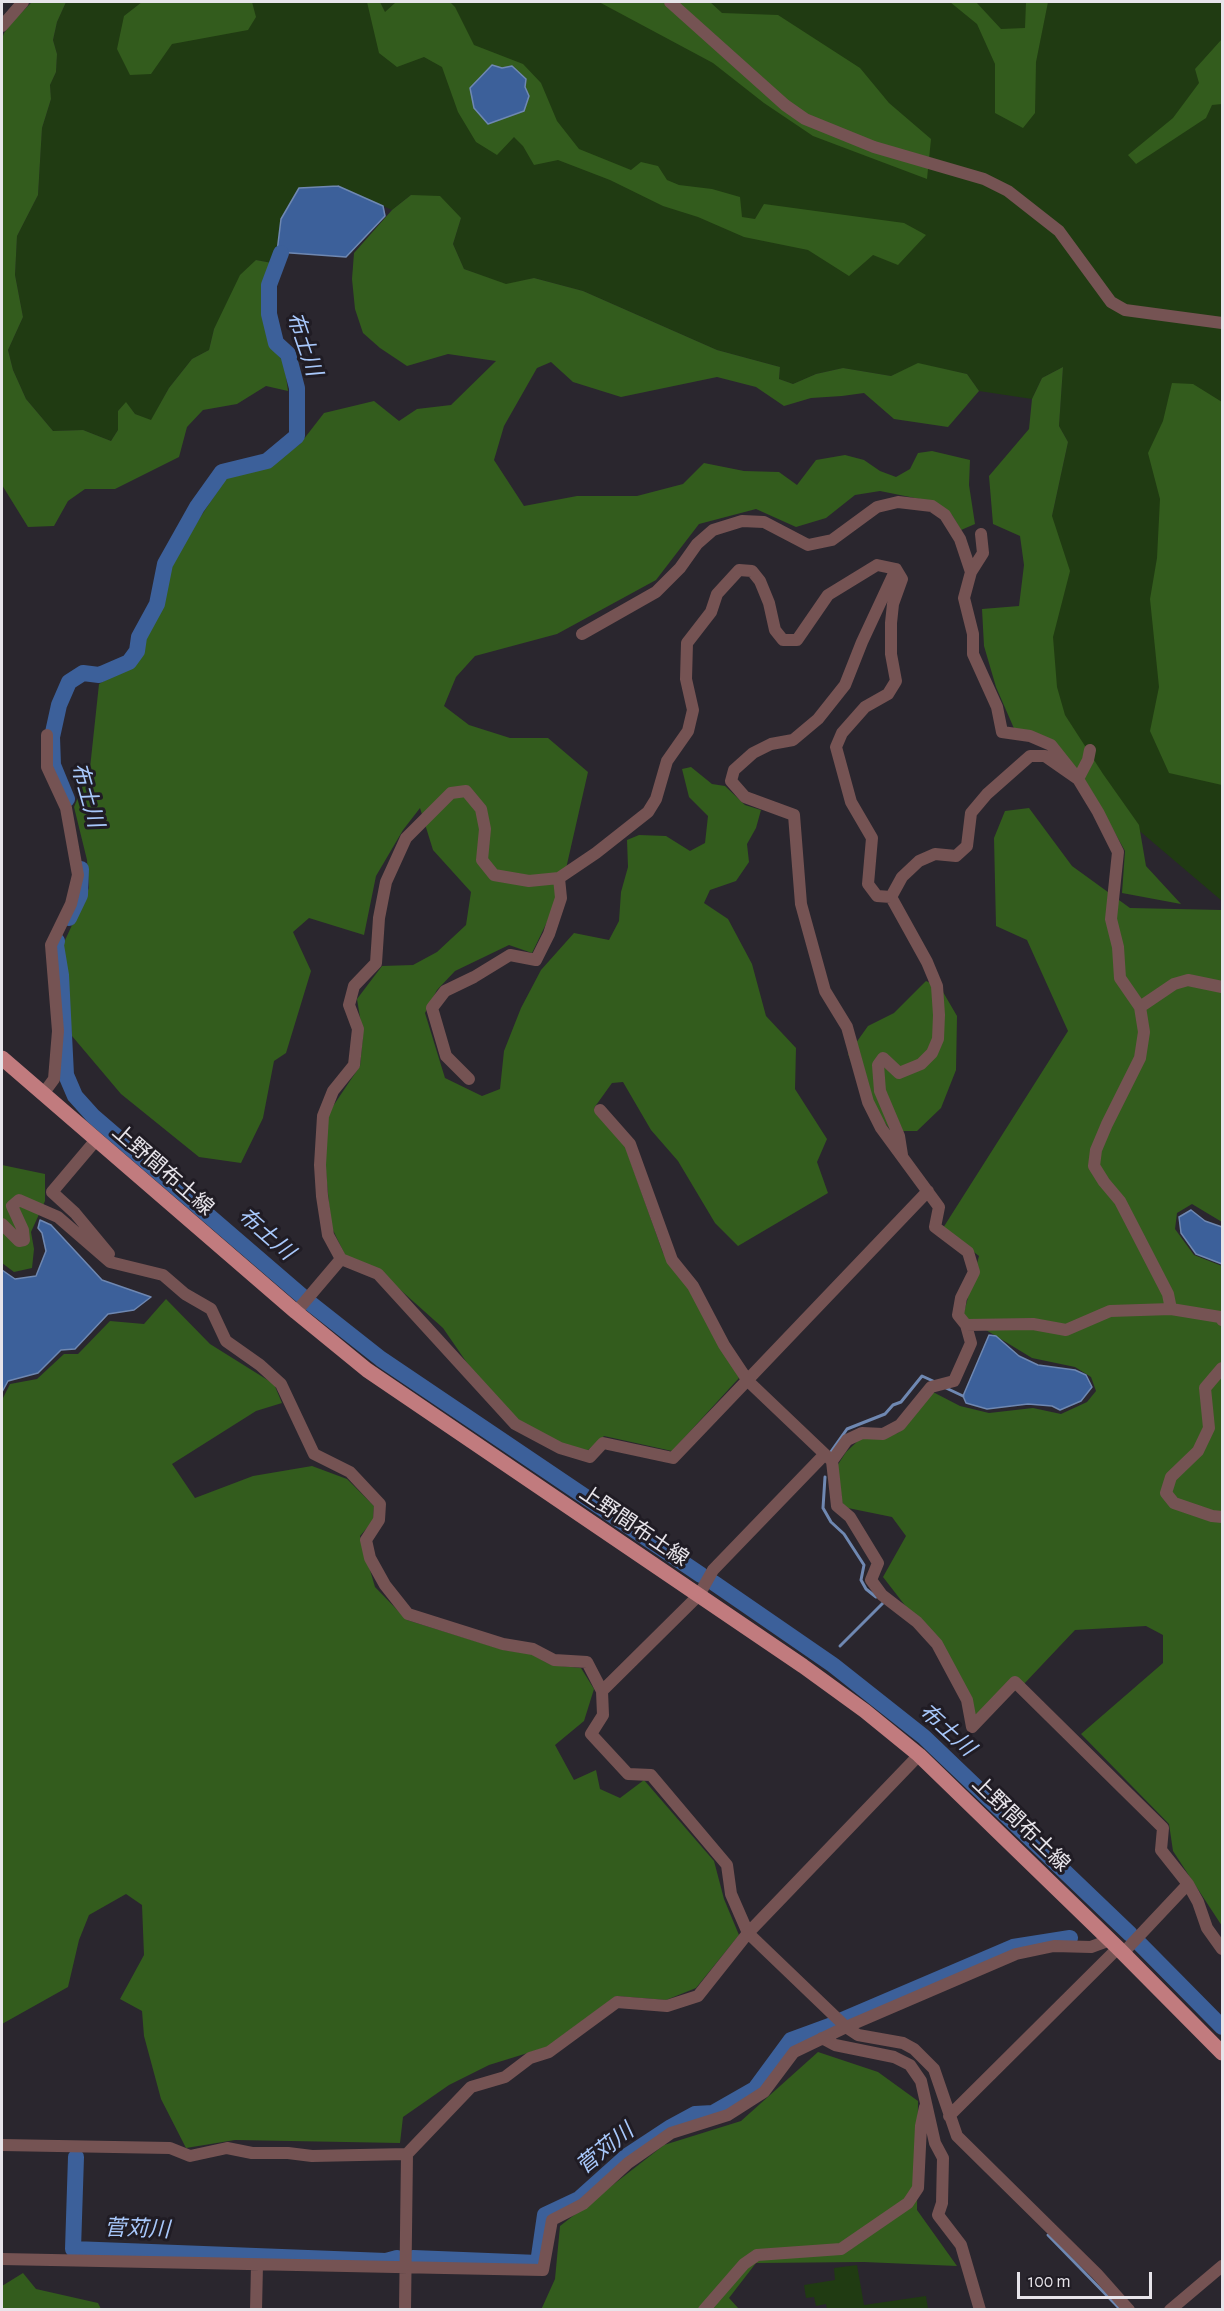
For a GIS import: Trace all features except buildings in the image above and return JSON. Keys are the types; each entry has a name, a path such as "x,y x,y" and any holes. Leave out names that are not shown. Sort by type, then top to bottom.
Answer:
{"main road":[{"name":"上野間布土線","path":"2,1058 296,1312 367,1370 803,1666 865,1711 919,1755 1117,1947 1222,2053"}],"street":[{"path":"2,26 23,2"},
{"path":"670,2 784,105 805,119 874,147 984,179 1008,191 1059,231 1111,302 1125,310 1222,323"},
{"path":"582,634 656,592 680,568 697,544 713,530 742,521 764,522 808,545 832,540 877,507 898,502 932,506 945,515 960,539 971,572"},
{"path":"981,534 983,553 971,572 963,598 973,634 974,654 997,707 1002,732 1030,736 1051,745 1078,779 1118,852 1111,920 1118,947 1120,978 1140,1007 1144,1032 1140,1058 1107,1124 1096,1150 1094,1166 1120,1201 1168,1294 1171,1309"},
{"path":"891,897 877,896 868,884 872,838 851,802 836,747 842,734 865,707 888,694 896,681 891,654 891,623 893,604 902,579 896,569 878,565 828,595 797,640 783,640 775,630 769,603 760,581 752,572 739,570 717,594 711,612 687,643 686,679 693,710 688,731 667,761 656,799 648,812 596,854 559,879 529,881 494,875 482,861 484,829 481,809 466,791 451,793 406,838 386,882 379,918 376,963 354,986 349,1005 358,1029 354,1065 333,1091 323,1116 320,1165 322,1196 328,1235 341,1258 378,1274 515,1424 560,1448 590,1457 603,1443 674,1458 928,1191"},
{"path":"602,1691 699,1595 713,1570 847,1440 862,1433 883,1434 900,1425 931,1387 954,1381 972,1343 966,1325 958,1314 961,1298 974,1272 968,1252 935,1227 939,1207 881,1128 868,1102 847,1027 825,991 801,904 794,815 745,796 730,782 734,770 753,753 771,744 793,740 818,719 845,685 896,569"},
{"path":"43,1094 54,1079 58,1031 51,945 71,904 78,875 66,807 47,767 47,735"},
{"path":"1078,779 1088,760 1090,750"},
{"path":"891,897 902,877 919,861 935,854 956,856 967,846 971,813 987,794 1030,756 1045,756 1078,779"},
{"path":"469,1079 446,1056 432,1008 445,991 474,977 510,955 536,960 549,934 561,898 559,879"},
{"path":"891,897 927,962 937,986 939,1015 938,1039 932,1053 921,1064 899,1073 883,1058 878,1065 880,1091 899,1136 903,1159"},
{"path":"1140,1007 1174,984 1188,980 1222,987"},
{"path":"600,1110 630,1144 672,1260 693,1286 724,1345 748,1380 828,1458 837,1506 850,1517 878,1563 871,1580 882,1595 917,1622 937,1644 967,1700 972,1727 1015,1682 1163,1828 1161,1850 1188,1884 1198,1902 1207,1928 1222,1949"},
{"path":"96,1140 52,1192 75,1213 111,1256 125,1265"},
{"path":"2,1224 19,1241 24,1240 23,1230 12,1206 19,1200 58,1217 110,1262 163,1275 185,1294 211,1309 226,1341 260,1365 281,1384 314,1454 350,1472 380,1504 379,1520 366,1540 370,1558 385,1585 408,1614 503,1644 533,1649 554,1660 586,1662 602,1691 603,1715 591,1734 628,1774 651,1775 727,1864 731,1894 748,1933 846,2027 858,2035 903,2043 914,2049 933,2069 957,2136 1097,2274 1129,2310"},
{"path":"296,1312 341,1258"},
{"path":"966,1325 1033,1324 1066,1330 1110,1311 1171,1309 1220,1317 1222,1320"},
{"path":"1222,1368 1205,1388 1209,1428 1198,1450 1171,1477 1166,1492 1174,1503 1212,1516 1222,1517"},
{"path":"405,2310 407,2154 471,2087 505,2077 530,2058 549,2052 617,2002 667,2006 698,1996 748,1933 919,1755"},
{"path":"949,2116 1117,1947 1188,1884"},
{"path":"2,2259 543,2270 552,2220 583,2204 628,2163 671,2133 728,2115 764,2092 794,2052 846,2027 1016,1954 1054,1946 1117,1947"},
{"path":"822,2038 834,2045 894,2057 910,2065 921,2081 935,2143 943,2158 942,2203 938,2215 961,2245 980,2310"},
{"path":"704,2310 744,2264 757,2255 841,2249 908,2203 918,2188 921,2126 926,2103"},
{"path":"2,2145 170,2148 190,2156 227,2148 252,2154 288,2153 312,2156 407,2154"},
{"path":"256,2310 257,2265"},
{"path":"1170,2310 1222,2266"}],"green space":[{"path":"32,2 66,2 57,22 53,40 57,54 56,72 50,85 51,99 42,128 38,195 17,236 15,275 23,317 8,350 13,370 26,399 53,431 83,430 111,441 118,430 118,411 126,402 135,414 151,420 169,388 192,359 209,350 214,329 240,275 256,260 272,263 262,295 269,345 284,362 288,391 266,386 237,404 203,410 187,427 179,457 115,489 85,489 68,501 54,526 28,527 2,485 2,39 16,18"},
{"path":"66,2 1222,2 1222,901 1129,822 1045,682 1052,516 1068,442 1059,426 1063,367 1042,378 1032,399 979,391 967,374 919,364 891,376 843,368 816,374 793,384 779,379 780,367 717,350 583,291 534,278 506,285 464,269 453,244 461,218 411,195 392,210 338,186 281,219 277,252 272,263 256,260 214,329 209,350 192,359 169,388 151,421 135,414 126,403 118,411 118,430 111,441 83,430 53,431 26,399 13,370 8,350 23,317 15,275 17,236 38,195 42,128 51,99 50,85 56,72 57,54 53,40 57,22"},
{"path":"142,2 252,2 256,17 248,30 172,44 151,74 130,75 117,49 124,16"},
{"path":"367,2 380,2 385,12 395,3 393,2 450,2 455,7 474,45 523,64 541,83 557,121 579,149 631,170 641,162 658,166 667,180 679,185 712,189 740,197 742,217 755,219 764,204 904,223 926,235 898,265 873,255 849,276 808,250 744,237 698,217 663,206 610,180 558,160 534,165 523,146 514,137 497,155 476,142 458,112 442,67 424,57 397,67 379,53"},
{"path":"599,2 710,2 722,13 778,15 860,68 889,103 931,139 927,179 813,136 764,103 713,63"},
{"path":"950,2 976,2 1001,29 1025,28 1026,2 1048,2 1036,62 1035,113 1023,128 995,113 995,64 977,24"},
{"path":"1222,39 1222,104 1212,105 1206,118 1136,164 1128,155 1173,118 1199,83 1195,69"},
{"path":"411,195 440,196 461,218 453,244 464,269 506,284 534,278 583,291 717,350 780,367 779,379 793,384 816,374 843,368 891,376 918,363 967,374 979,391 948,427 894,419 864,393 811,398 784,406 756,387 717,377 621,397 573,382 551,362 537,368 504,426 494,460 524,506 577,496 637,496 683,484 704,463 744,471 779,472 797,485 816,460 845,455 864,460 880,471 896,477 910,469 918,453 932,451 970,460 969,485 975,524 961,530 952,515 935,502 880,491 855,495 826,518 796,527 756,509 699,524 656,580 557,634 475,656 456,677 444,706 469,725 510,738 548,738 588,772 560,895 532,953 509,945 455,971 437,990 425,1013 445,1078 482,1096 500,1089 504,1051 521,1008 541,970 574,933 609,940 619,921 621,892 628,867 627,840 639,835 666,836 690,851 705,843 708,816 689,797 682,769 691,767 712,784 725,786 745,805 761,810 756,828 747,844 749,862 736,881 710,890 704,903 728,919 752,964 766,1016 796,1048 795,1089 827,1139 817,1162 828,1193 738,1246 715,1223 678,1161 651,1130 623,1082 612,1083 594,1108 625,1146 663,1253 684,1279 739,1378 672,1451 604,1436 587,1451 562,1445 517,1419 476,1376 443,1328 377,1269 345,1255 331,1226 326,1172 325,1118 360,1066 363,1036 357,999 382,966 413,965 437,952 466,925 471,892 433,850 420,808 403,830 376,876 364,935 309,918 293,932 311,971 286,1053 274,1061 263,1118 241,1163 199,1157 121,1094 72,1036 61,949 89,888 87,860 74,807 90,768 99,684 131,665 161,610 171,562 226,478 269,467 300,444 324,413 374,401 399,421 417,409 451,405 496,361 448,354 407,366 380,348 363,333 355,309 352,279 354,253 392,210"},
{"path":"1063,367 1059,426 1068,442 1052,516 1070,571 1053,637 1057,687 1065,715 1139,825 1146,866 1181,904 1122,893 1125,851 1091,790 1062,752 1016,733 996,687 984,646 982,609 1019,606 1024,565 1020,536 993,524 989,476 1029,429 1032,399 1042,378"},
{"path":"1172,383 1193,384 1222,402 1222,785 1169,773 1150,731 1159,687 1150,599 1157,558 1160,499 1148,453 1163,421"},
{"path":"1029,808 1072,866 1130,908 1222,910 1222,1222 1192,1204 1177,1213 1175,1229 1194,1255 1222,1266 1222,1926 1173,1851 1169,1824 1081,1734 1163,1663 1163,1635 1146,1626 1075,1630 1023,1685 976,1719 962,1679 883,1577 906,1536 892,1517 843,1507 837,1466 846,1452 861,1438 898,1433 931,1391 960,1406 989,1413 1033,1408 1061,1414 1087,1402 1096,1391 1091,1377 1075,1367 1032,1358 963,1316 979,1256 943,1228 1068,1031 1027,940 996,926 994,838 1005,811"},
{"path":"926,981 943,992 957,1016 956,1070 941,1108 917,1131 891,1131 862,1091 848,1054 868,1026 894,1013"},
{"path":"2,1165 45,1174 45,1201 31,1232 34,1249 32,1268 14,1272 2,1263"},
{"path":"166,1299 210,1344 274,1384 282,1403 256,1411 172,1464 195,1498 253,1476 312,1466 347,1479 374,1506 373,1521 360,1536 375,1587 407,1620 504,1650 531,1654 551,1665 581,1668 594,1689 584,1721 555,1745 574,1780 596,1770 600,1789 620,1798 644,1780 714,1861 724,1899 739,1935 696,1988 666,2000 616,1996 547,2047 489,2065 449,2085 403,2117 400,2143 235,2140 186,2148 161,2099 144,2036 142,2011 120,1999 144,1955 142,1905 126,1894 89,1915 79,1940 68,1987 2,2024 2,1400 10,1384 37,1379 64,1354 78,1354 110,1321 144,1324"},
{"path":"818,2052 878,2072 918,2101 917,2210 957,2266 864,2262 756,2263 729,2298 739,2309 541,2310 555,2279 560,2226 664,2145 741,2121"},
{"path":"857,2265 864,2305 926,2296 928,2309 827,2309 826,2304 816,2306 814,2297 806,2298 804,2285 835,2280 834,2268"},
{"path":"23,2273 36,2289 98,2303 101,2309 2,2309 2,2286"}],"water":[{"path":"492,65 502,68 512,66 526,79 525,87 529,96 524,111 488,124 474,108 470,88"},
{"path":"338,186 383,206 385,216 346,257 277,252 281,219 299,188"},
{"path":"1191,1210 1205,1221 1222,1227 1222,1264 1196,1254 1181,1233 1179,1217"},
{"path":"40,1220 51,1225 102,1280 151,1297 134,1310 108,1314 75,1349 61,1350 38,1373 8,1381 2,1392 2,1270 15,1279 36,1276 46,1251 42,1233 38,1228"},
{"path":"989,1335 996,1336 1019,1356 1038,1365 1075,1370 1086,1375 1092,1387 1081,1401 1060,1410 1052,1406 1028,1404 987,1409 966,1403 963,1396"}],"waterway":[{"name":"布土川","path":"67,799 53,765 52,737 59,705 69,682 83,673 99,675 129,662 137,651 139,637 157,604 165,564 197,507 222,472 267,461 297,436 297,388 288,354 276,343 269,314 269,285 281,253"},
{"name":"布土川","path":"69,918 80,895 81,869"},
{"name":"布土川","path":"57,941 66,1075 75,1096 93,1116 302,1296"},
{"name":"布土川","path":"310,1303 381,1359 701,1575"},
{"path":"830,1453 847,1429 885,1414 893,1405 901,1402 922,1376 933,1381"},
{"path":"946,1388 963,1396"},
{"path":"825,1477 823,1508 831,1522 844,1534 864,1565 861,1580 866,1589 876,1597"},
{"name":"布土川","path":"714,1583 833,1665 924,1737 1130,1934"},
{"path":"840,1646 883,1603"},
{"name":"菅苅川","path":"842,2020 1013,1947 1070,1938"},
{"name":"布土川","path":"1140,1944 1222,2027"},
{"name":"菅苅川","path":"413,2258 538,2263 545,2215 579,2199 627,2156 671,2127 695,2114 713,2113 755,2089 791,2040 832,2025"},
{"name":"菅苅川","path":"76,2157 73,2249 386,2261 397,2258"},
{"path":"1048,2235 1118,2307"}]}
